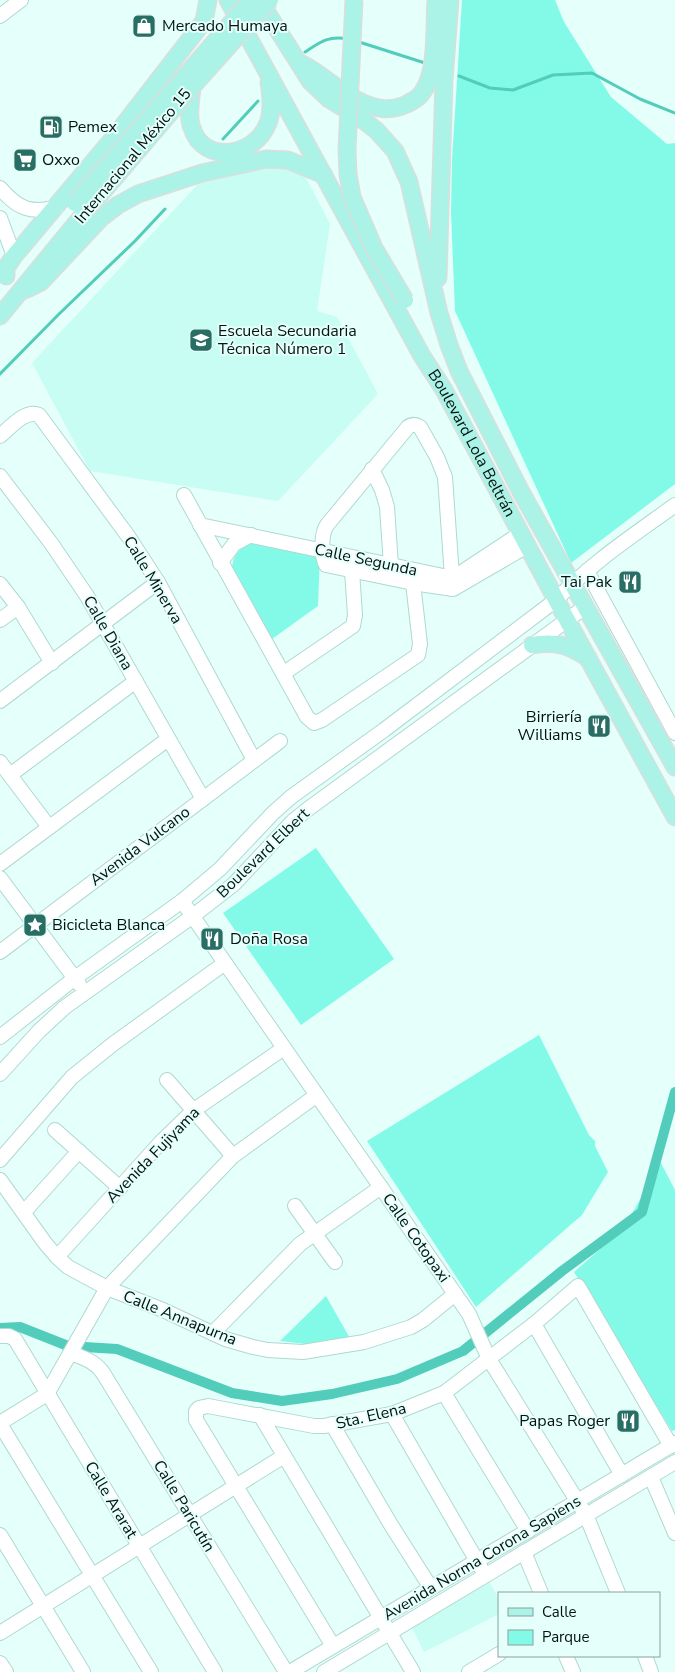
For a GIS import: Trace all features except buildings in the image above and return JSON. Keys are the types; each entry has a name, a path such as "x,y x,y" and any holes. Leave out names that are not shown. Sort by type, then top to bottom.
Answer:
{"main road":[{"path":"3,279 6,268 14,256 133,114 204,21 208,0"},
{"name":"Boulevard Lola Beltrán","path":"228,0 422,356 444,390 675,817"},
{"name":"Internacional México 15","path":"0,316 21,291 81,207 251,0"},
{"name":"Boulevard Lola Beltrán","path":"259,0 310,81 329,99 376,130 395,151 409,182 439,313 459,371 521,492 675,767"},
{"name":"Internacional México 15","path":"3,279 18,261 81,207 270,0"},
{"path":"354,0 347,150 348,174 352,197 374,248 405,300 444,390"},
{"path":"296,61 315,71 335,87 360,101 382,109 399,108 415,100 422,93 430,74 436,0"},
{"path":"439,313 438,243 444,80 450,0"},
{"path":"192,86 191,127 196,137 204,146 213,151 224,153 242,150 258,140 268,123 272,100 268,72"},
{"path":"21,291 41,282 101,218 118,205 138,194 202,173 266,159 288,160 324,175"},
{"path":"532,645 546,642 560,644 574,649 589,658"}],"street":[{"path":"0,16 21,0"},
{"path":"0,188 15,204 23,208 38,211 57,207"},
{"path":"0,218 14,256"},
{"name":"Calle Minerva","path":"0,436 27,414 34,413 38,415 114,518 158,582 254,760"},
{"path":"324,551 323,534 326,524 408,427 416,424 420,427 437,457 444,477 452,577 499,549 524,540"},
{"path":"372,469 382,490 387,507 391,566"},
{"name":"Calle Diana","path":"0,476 51,543 87,596 203,799"},
{"path":"184,495 307,717 314,723 322,720 418,655 420,644 413,583"},
{"name":"Boulevard Elbert","path":"0,1037 75,978 182,902 220,869 280,807 556,600 587,571 675,505"},
{"name":"Calle Segunda","path":"200,525 443,577 452,577"},
{"path":"220,563 234,544 251,535"},
{"name":"Calle Segunda","path":"324,551 324,560 329,566 413,583 454,589 524,540"},
{"path":"284,673 353,626 355,615 352,571"},
{"path":"587,571 675,733"},
{"path":"0,701 158,582"},
{"path":"0,584 18,607 52,663"},
{"path":"0,620 18,607"},
{"name":"Boulevard Elbert","path":"0,1074 52,1018 234,884 293,822 585,607"},
{"path":"10,775 136,681"},
{"path":"384,730 396,746"},
{"path":"0,864 168,739"},
{"name":"Avenida Vulcano","path":"0,952 280,741"},
{"path":"0,762 49,827"},
{"path":"0,878 85,992"},
{"name":"Calle Cotopaxi","path":"182,902 469,1314 489,1359 586,1515 618,1592"},
{"path":"0,1160 72,1077 113,1044 225,963"},
{"name":"Avenida Fujiyama","path":"57,1257 161,1142 194,1110 284,1048"},
{"path":"167,1080 233,1156"},
{"path":"151,1672 0,1423 47,1394 107,1288 233,1156 317,1095"},
{"path":"55,1130 120,1188"},
{"path":"24,1212 79,1151"},
{"name":"Calle Annapurna","path":"0,1180 57,1257 77,1273 225,1339 268,1350 302,1352 364,1342 410,1327 423,1320 455,1294"},
{"path":"213,1334 300,1244 380,1187"},
{"path":"295,1206 335,1262"},
{"name":"Sta. Elena","path":"236,1486 196,1420 196,1411 203,1406 314,1426 392,1414 444,1393 534,1324 578,1286 673,1445"},
{"path":"534,1324 622,1475"},
{"name":"Calle Ararat","path":"0,1336 8,1336 15,1339 215,1672"},
{"name":"Calle Paricutín","path":"71,1353 90,1360 100,1368 286,1672"},
{"path":"444,1393 528,1530"},
{"path":"392,1414 486,1575"},
{"path":"260,1415 414,1672"},
{"path":"332,1424 391,1525 431,1588"},
{"name":"Avenida Norma Corona Sapiens","path":"290,1672 673,1445"},
{"path":"0,1634 284,1456"},
{"name":"Avenida Norma Corona Sapiens","path":"324,1672 675,1462"},
{"path":"651,1477 675,1533"},
{"path":"236,1486 333,1646"},
{"path":"0,1534 83,1672"},
{"path":"524,1552 541,1592"},
{"path":"469,1672 498,1655"},
{"path":"566,1657 573,1672"},
{"path":"644,1657 651,1672"},
{"path":"0,1663 6,1672"}],"shaded area":[{"name":"Escuela Secundaria Técnica Número 1","path":"285,167 298,171 306,178 330,224 317,311 337,317 378,394 278,501 90,471 32,363 199,183 265,168"},
{"path":"486,1576 498,1597 498,1615 424,1652 409,1621"}],"green space":[{"path":"462,0 555,0 564,22 611,97 667,144 675,143 675,484 571,563 455,311 451,213 452,160"},
{"path":"253,541 320,553 318,606 272,639 232,569 232,564 238,552"},
{"path":"316,848 394,959 301,1025 223,913"},
{"path":"539,1035 589,1135 595,1141 595,1146 608,1172 582,1215 476,1307 367,1141"},
{"path":"661,1163 675,1190 675,1430 672,1431 574,1272 623,1229"},
{"path":"326,1296 351,1340 315,1345 280,1341"}],"waterway":[{"path":"305,52 320,42 335,38 348,39"},
{"path":"356,41 425,63"},
{"path":"459,76 490,88 513,90 553,75 592,73 640,99 675,113"},
{"path":"223,139 258,101"},
{"path":"0,374 165,209"},
{"path":"0,1328 20,1327 68,1346 117,1349 232,1393 282,1401 332,1394 397,1379 463,1351 562,1271 642,1212 675,1092"}],"place":[{"name":"Mercado Humaya","path":"144,26"},
{"name":"Pemex","path":"51,127"},
{"name":"Oxxo","path":"25,160"},
{"name":"Escuela Secundaria Técnica Número 1","path":"201,340"},
{"name":"Tai Pak","path":"630,582"},
{"name":"Birriería Williams","path":"599,726"},
{"name":"Bicicleta Blanca","path":"35,925"},
{"name":"Doña Rosa","path":"212,939"},
{"name":"Papas Roger","path":"628,1421"}]}
